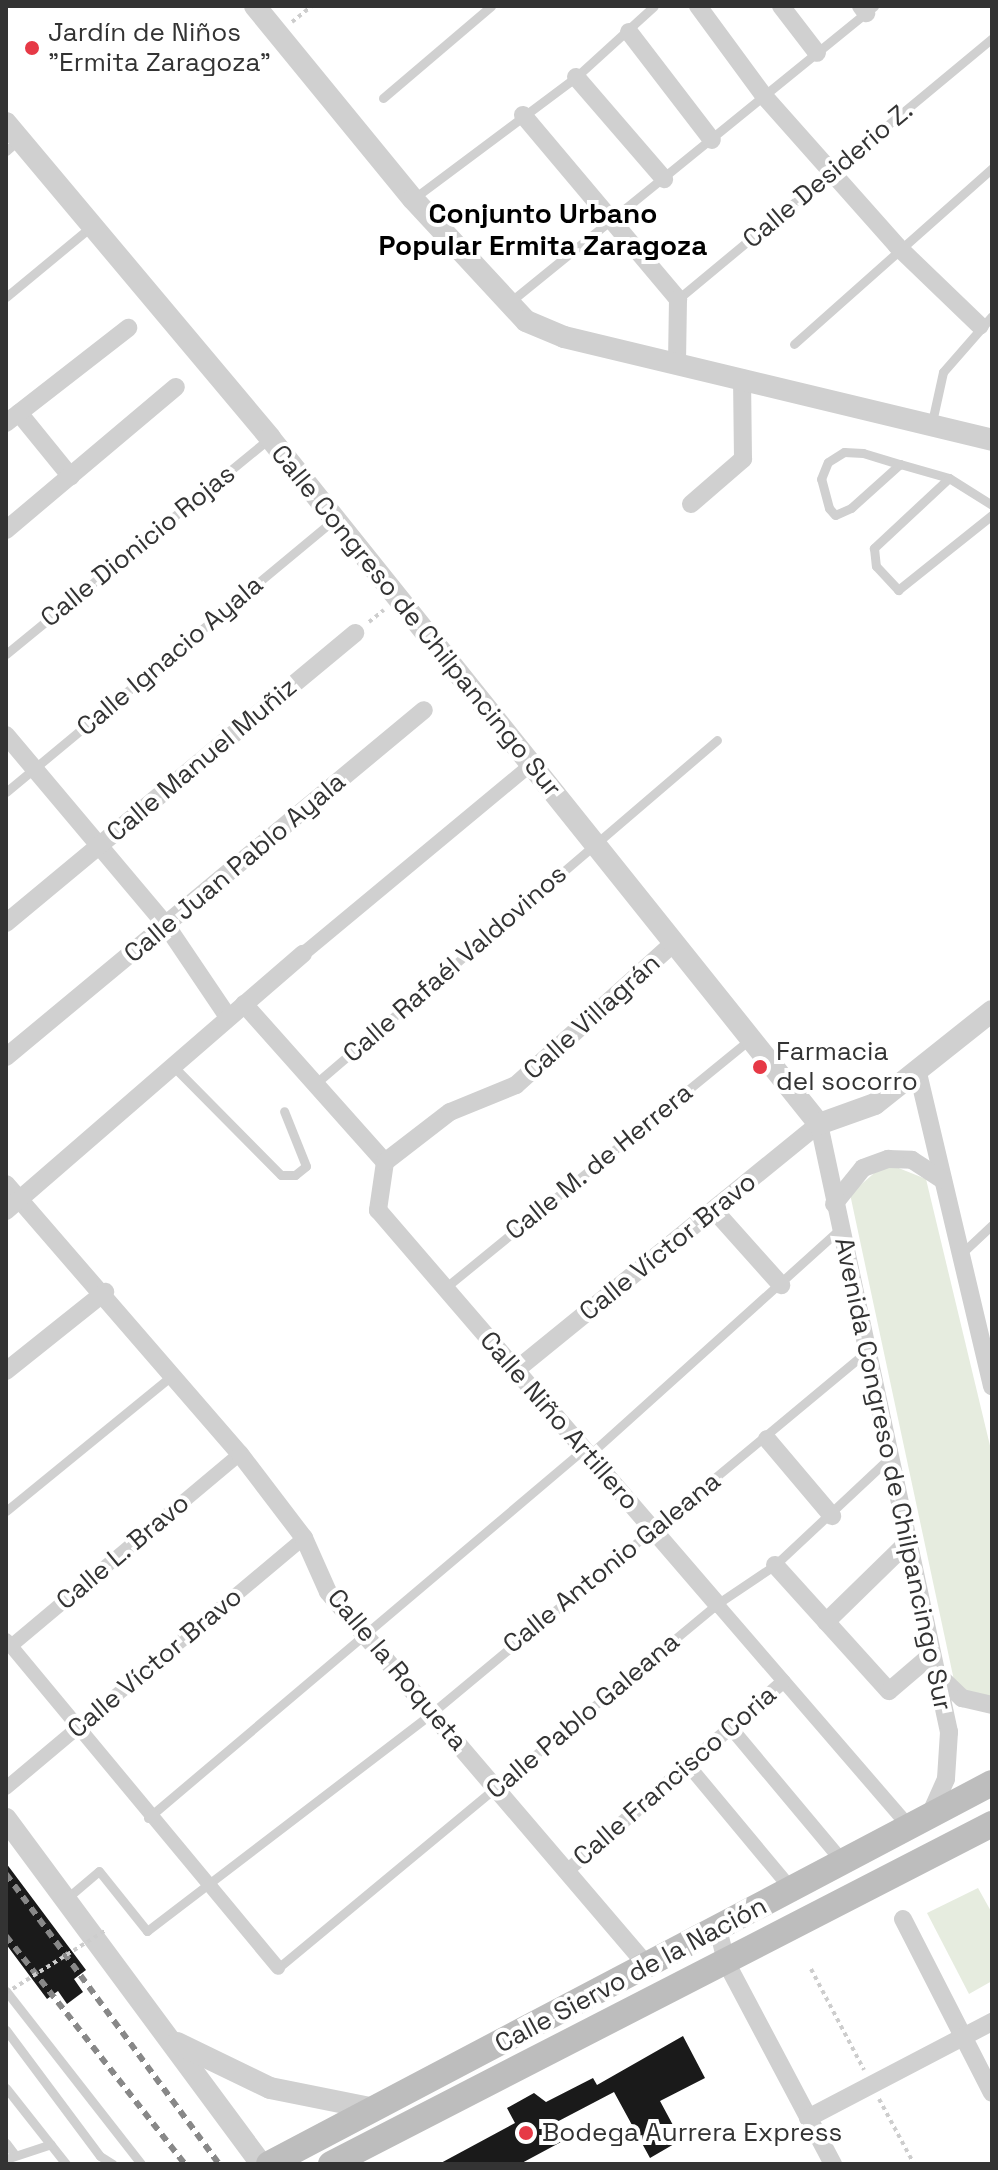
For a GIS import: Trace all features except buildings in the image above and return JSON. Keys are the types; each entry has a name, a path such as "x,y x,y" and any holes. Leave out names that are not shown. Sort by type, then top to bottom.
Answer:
{"main road":[{"name":"Calle Siervo de la Nación","path":"269,2164 919,1825 992,1783"},
{"name":"Calle Siervo de la Nación","path":"331,2164 992,1824"}],"street":[{"path":"255,6 505,306 564,337 932,422 992,440"},
{"path":"698,6 764,96 835,171 897,246 986,321"},
{"path":"781,6 817,53"},
{"path":"629,32 712,140"},
{"path":"576,77 664,179"},
{"path":"523,115 678,299 677,365"},
{"name":"Calle Congreso de Chilpancingo Sur","path":"11,138 93,225 270,438 594,844 752,1036 819,1124"},
{"path":"71,477 12,418 128,328"},
{"path":"691,504 743,459 742,378"},
{"path":"6,530 176,387"},
{"name":"Calle Manuel Muñiz","path":"6,923 355,633"},
{"name":"Calle Juan Pablo Ayala","path":"6,1057 424,710"},
{"path":"6,735 166,925 228,1017"},
{"path":"13,1206 171,1064 532,764"},
{"name":"Calle Villagrán","path":"385,1162 450,1112 516,1085 675,942"},
{"path":"244,1004 385,1162"},
{"path":"819,1124 863,1111 918,1073 992,1011"},
{"path":"918,1073 992,1386"},
{"name":"Avenida Congreso de Chilpancingo Sur","path":"819,1124 886,1461 950,1748 946,1779 919,1825"},
{"name":"Calle Víctor Bravo","path":"516,1370 819,1124"},
{"path":"834,1204 863,1168 888,1159 924,1165 943,1180"},
{"name":"Calle Niño Artillero","path":"385,1162 378,1210 784,1681 919,1825"},
{"name":"Calle la Roqueta","path":"6,1184 13,1206 105,1292 240,1454 304,1538 328,1592 647,1965"},
{"path":"714,1210 781,1285"},
{"path":"6,1371 105,1292"},
{"path":"767,1439 832,1516"},
{"name":"Calle L. Bravo","path":"8,1646 240,1454"},
{"name":"Calle Víctor Bravo","path":"6,1788 304,1538"},
{"path":"826,1622 906,1544"},
{"path":"775,1565 889,1691 930,1656 951,1691 992,1705"},
{"path":"8,1646 148,1818 278,1968"},
{"name":"Calle Francisco Coria","path":"567,1871 784,1681"},
{"path":"731,1728 844,1863"},
{"path":"688,1765 792,1890"},
{"path":"6,1819 261,2164"},
{"path":"903,1919 992,2093"},
{"path":"718,1929 726,1962 833,2164"},
{"path":"808,2118 992,2022"},
{"path":"170,2039 270,2088 375,2109"}],"lane":[{"path":"383,98 491,6"},
{"path":"413,199 576,77 654,6"},
{"path":"505,306 712,140 867,8"},
{"name":"Calle Desiderio Z.","path":"678,299 992,38"},
{"path":"794,344 897,246 992,168"},
{"path":"6,297 93,225"},
{"path":"932,422 943,372 986,321"},
{"name":"Calle Dionicio Rojas","path":"6,654 270,438"},
{"path":"900,464 851,508 835,515 829,508 821,479 828,462 844,452 900,464 949,478 992,505"},
{"path":"949,478 874,548 876,566 898,590 992,515"},
{"name":"Calle Ignacio Ayala","path":"6,792 334,520"},
{"name":"Calle Rafaél Valdovinos","path":"315,1084 717,740"},
{"name":"Calle M. de Herrera","path":"445,1288 752,1036"},
{"path":"171,1064 281,1175 295,1175 306,1166 284,1111"},
{"path":"961,1254 992,1225"},
{"path":"148,1818 362,1632 586,1452 781,1285 839,1230"},
{"name":"Calle Antonio Galeana","path":"66,1899 99,1871 147,1931 433,1712 650,1526 767,1439 865,1353"},
{"path":"6,1511 174,1374"},
{"name":"Calle Pablo Galeana","path":"278,1968 717,1604 775,1565 832,1516 886,1461"},
{"path":"6,1992 141,2164"},
{"path":"6,2030 100,2156 113,2164"},
{"path":"6,2088 66,2164"},
{"path":"6,2143 11,2157 51,2144"}],"path":[{"path":"355,633 398,598"},
{"path":"6,1992 106,1930"}],"shaded area":[{"path":"886,1163 926,1179 992,1454 992,1702 955,1685 850,1194"},
{"path":"978,1888 992,1913 992,1981 969,1994 927,1913"}],"railway":[{"path":"6,1874 219,2164"},
{"path":"6,1936 185,2164"}],"place":[{"name":"Jardín de Niños \"Ermita Zaragoza\"","path":"32,48"},
{"name":"Farmacia del socorro","path":"760,1067"},
{"name":"Bodega Aurrera Express","path":"526,2133"}],"district":[{"name":"Conjunto Urbano Popular Ermita Zaragoza","path":"543,229"}]}
